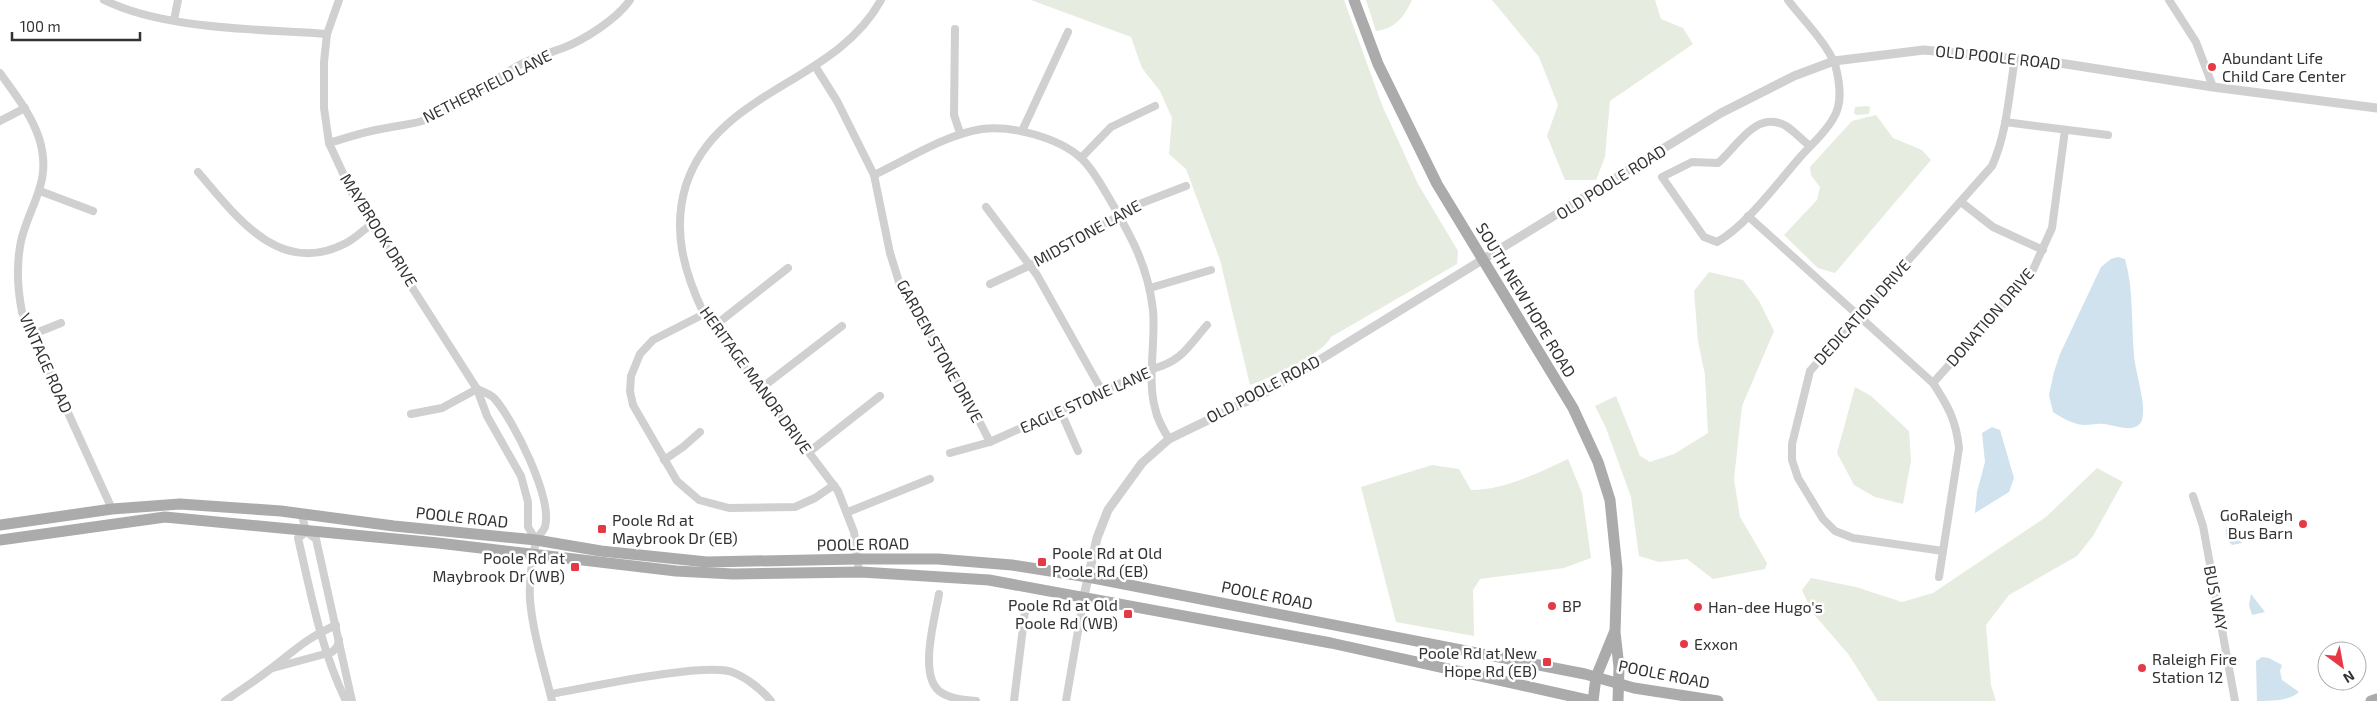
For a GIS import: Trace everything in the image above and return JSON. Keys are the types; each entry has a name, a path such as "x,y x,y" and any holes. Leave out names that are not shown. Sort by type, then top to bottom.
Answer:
{"main road":[{"name":"SOUTH NEW HOPE ROAD","path":"1354,0 1378,64 1403,118 1438,184 1483,261 1573,408 1598,462 1610,500 1617,569 1614,632 1619,683 1618,701"},
{"name":"POOLE ROAD","path":"0,525 112,509 180,504 536,540 583,549 707,562 938,559 1002,564 1088,577 1596,677 1634,688 1718,701"},
{"name":"POOLE ROAD","path":"0,540 165,517 306,532 438,543 676,571 733,574 858,572 988,580 1084,596 1331,643 1593,701"},
{"name":"SOUTH NEW HOPE ROAD","path":"1593,701 1596,677 1614,632"},
{"path":"2372,701 2377,699"}],"street":[{"path":"104,0 120,8 174,20 327,34"},
{"path":"174,20 178,0"},
{"name":"MAYBROOK DRIVE","path":"339,0 327,34 324,62 324,108 329,143 353,194 477,389 487,416 522,476 528,502 528,527 536,540 545,527 543,500 537,476 528,455 493,397 477,389"},
{"name":"NETHERFIELD LANE","path":"329,143 378,129 422,121 449,108 515,67 565,47 609,21 630,0"},
{"name":"HERITAGE MANOR DRIVE","path":"858,572 857,547 848,512 834,485 704,314 690,284 681,250 681,208 689,178 701,154 727,122 837,51 857,33 881,0"},
{"path":"1788,0 1834,61 1840,89 1839,105 1834,118 1810,146 1748,216 1731,234 1716,242 1704,237 1662,177 1674,169 1692,162 1718,164 1752,126 1768,121 1785,126 1810,146"},
{"path":"2169,0 2196,42 2213,87"},
{"path":"955,29 954,108 960,133"},
{"path":"1022,131 1068,32"},
{"name":"OLD POOLE ROAD","path":"1066,701 1088,577 1097,538 1108,510 1142,463 1169,439 1275,386 1483,261 1729,109 1794,76 1834,61 1924,50 2053,62 2213,87 2377,108"},
{"name":"DEDICATION DRIVE","path":"1944,551 1853,538 1835,531 1822,519 1798,478 1792,460 1792,444 1810,371 1992,166 1998,153 2005,122 2015,58"},
{"name":"GARDEN STONE DRIVE","path":"815,66 837,101 874,175 890,254 900,285 953,370 990,442"},
{"name":"VINTAGE ROAD","path":"0,73 25,108 39,138 42,151 40,192 25,228 17,266 17,289 22,312 112,509"},
{"path":"1081,158 1111,127 1156,106"},
{"path":"0,121 25,108"},
{"path":"2005,122 2108,135"},
{"path":"874,175 960,133 984,129 1022,131 1058,143 1081,158 1098,179 1138,247 1146,271 1153,311 1152,369 1154,407 1169,439"},
{"name":"DONATION DRIVE","path":"1932,383 2032,272 2052,228 2065,130"},
{"path":"198,172 248,228 270,243 292,252 309,254 327,251 346,244 372,224"},
{"name":"MIDSTONE LANE","path":"990,284 1031,265 1142,202 1186,186"},
{"path":"40,192 93,211"},
{"path":"1961,202 1993,228 2043,250"},
{"path":"986,207 1031,265 1102,391"},
{"path":"1748,216 1932,383 1950,410 1956,427 1959,448 1939,578"},
{"path":"713,327 788,268"},
{"path":"1150,288 1211,270"},
{"path":"704,314 653,340 640,354 633,368 630,391 633,405 664,460 684,489 699,500 721,507 786,509 803,504 834,485"},
{"path":"31,335 61,323"},
{"name":"EAGLE STONE LANE","path":"950,453 990,442 1152,369 1177,360 1207,325"},
{"path":"760,389 842,326"},
{"path":"411,414 442,408 477,389"},
{"path":"809,452 880,396"},
{"path":"1060,410 1078,451"},
{"path":"664,460 700,432"},
{"path":"848,512 930,479"},
{"name":"BUS WAY","path":"2192,496 2203,526 2235,701"},
{"path":"302,515 306,532 316,539 352,701"},
{"path":"306,532 298,538 320,632 346,701"},
{"path":"536,540 530,599 552,697 682,672 717,670 732,672 755,686 772,701"},
{"path":"939,594 928,664 930,680 940,692 955,698 976,701"},
{"path":"1014,701 1025,611"},
{"path":"225,701 271,669 291,651 320,632 336,625"},
{"path":"271,669 327,654 337,647 339,639"}],"shaded area":[{"path":"1031,0 1344,0 1382,105 1418,184 1458,251 1457,264 1331,337 1318,351 1307,358 1250,385 1220,260 1186,169 1169,154 1172,118 1160,91 1142,68 1131,37"},
{"path":"1366,0 1412,0 1406,12 1394,25 1376,31"},
{"path":"1492,0 1655,0 1661,19 1683,28 1693,44 1610,101 1605,157 1596,180 1565,180 1547,136 1558,105 1539,57"},
{"path":"1855,107 1870,107 1869,114 1856,115 1854,113"},
{"path":"1876,115 1893,138 1922,150 1931,160 1835,273 1818,268 1784,235 1817,200 1820,187 1811,175 1810,167 1852,121"},
{"path":"1709,272 1743,280 1759,301 1774,331 1742,406 1734,479 1740,517 1767,563 1765,569 1713,579 1687,559 1659,562 1639,556 1631,497 1606,428 1595,406 1616,396 1640,456 1650,462 1674,454 1708,433 1705,375 1698,341 1694,291"},
{"path":"1855,387 1871,396 1909,431 1911,461 1903,504 1875,497 1854,485 1837,453"},
{"path":"1568,459 1582,493 1591,558 1564,568 1480,579 1473,590 1474,636 1396,622 1361,487 1432,465 1459,469 1471,490 1484,489 1521,480"},
{"path":"2097,468 2123,482 2093,536 2077,556 2009,595 1986,625 1991,685 1996,701 1878,701 1849,655 1812,612 1802,590 1811,578 1856,587 1902,602 1933,593 2046,517"}],"water":[{"path":"2118,257 2125,259 2128,271 2134,355 2143,405 2142,420 2139,425 2130,428 2101,424 2084,425 2068,420 2053,412 2049,395 2060,354 2101,267 2111,259"},
{"path":"1992,427 2000,430 2014,478 2009,492 1975,513 1977,492 1985,462 1982,433"},
{"path":"2226,527 2233,528 2242,543 2232,545 2228,541"},
{"path":"2251,594 2265,612 2252,615 2249,605"},
{"path":"2262,657 2269,658 2282,665 2280,671 2282,680 2299,692 2285,699 2257,701 2256,661"}],"place":[{"name":"Abundant Life Child Care Center","path":"2212,67"},
{"name":"GoRaleigh Bus Barn","path":"2303,524"},
{"name":"Poole Rd at Maybrook Dr (EB)","path":"602,529"},
{"name":"Poole Rd at Old Poole Rd (EB)","path":"1042,562"},
{"name":"Poole Rd at Maybrook Dr (WB)","path":"575,567"},
{"name":"BP","path":"1552,606"},
{"name":"Han-dee Hugo's","path":"1698,607"},
{"name":"Poole Rd at Old Poole Rd (WB)","path":"1128,614"},
{"name":"Exxon","path":"1684,644"},
{"name":"Poole Rd at New Hope Rd (EB)","path":"1547,662"},
{"name":"Raleigh Fire Station 12","path":"2142,668"}]}
